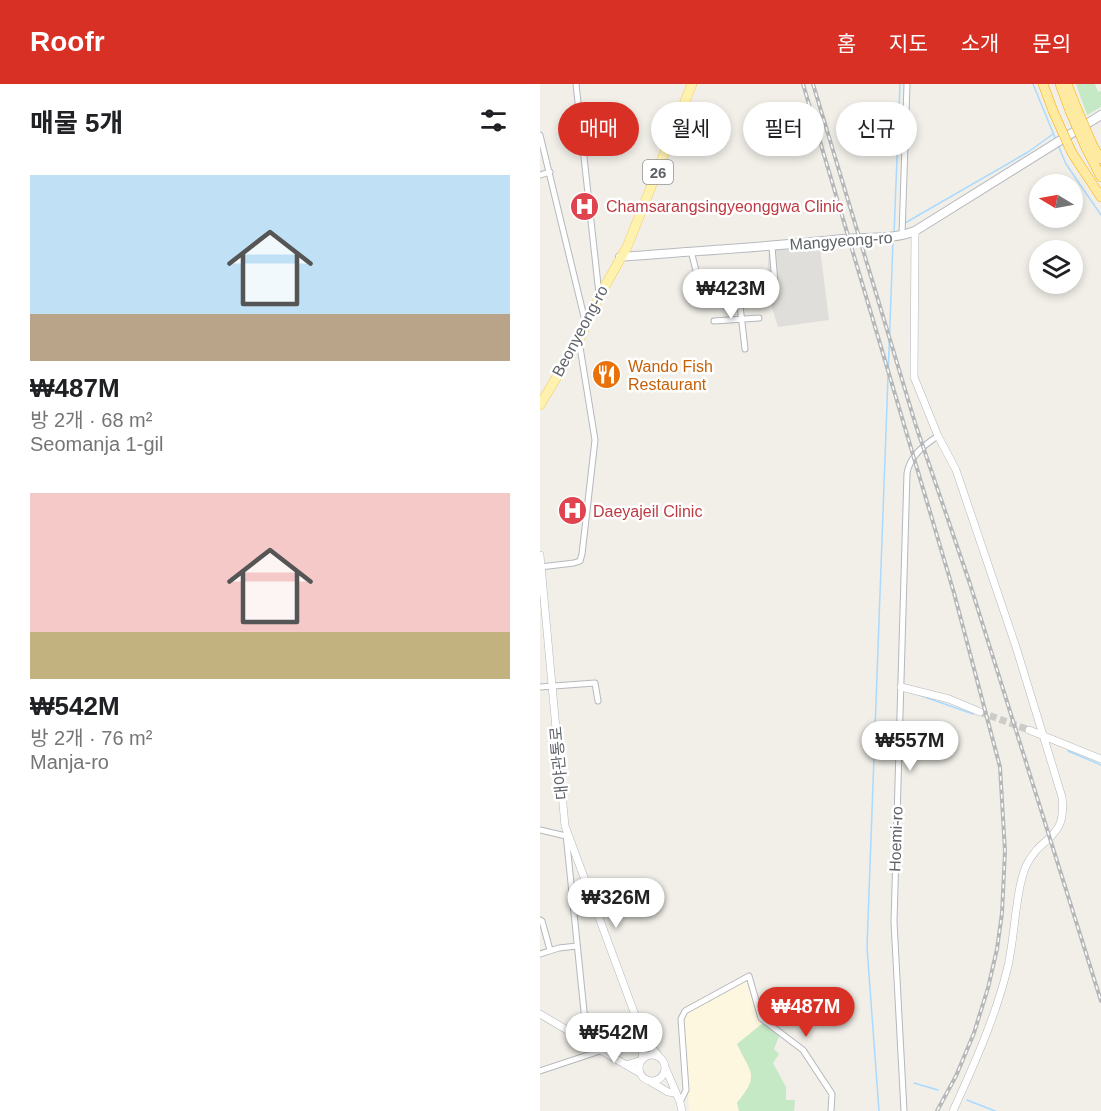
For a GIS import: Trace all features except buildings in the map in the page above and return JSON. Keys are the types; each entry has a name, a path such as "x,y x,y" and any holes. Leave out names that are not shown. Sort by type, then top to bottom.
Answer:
{"highway":[{"path":"1043,84 1072,153 1101,196"},
{"path":"1060,84 1074,110 1101,177"},
{"path":"1067,84 1074,110"},
{"path":"1089,147 1101,159"}],"main road":[{"name":"Beonyeong-ro","path":"540,405 579,340 620,257 687,84"},
{"name":"Beonyeong-ro","path":"620,257 627,247 693,84"},
{"name":"Mangyeong-ro","path":"620,257 901,237 915,231 1101,115"},
{"path":"540,390 551,386"}],"street":[{"path":"576,84 600,295"},
{"path":"901,237 907,84"},
{"path":"540,135 586,327"},
{"path":"540,175 550,172"},
{"path":"915,231 914,377 938,436 956,470 1062,797 1062,822 1055,834 1035,853 1023,874 1007,970 973,1067 953,1111"},
{"path":"691,251 701,290 775,283 771,247"},
{"path":"738,288 745,349"},
{"path":"714,321 759,318"},
{"path":"541,567 574,563 580,561 582,554 595,440 579,340"},
{"name":"Hoemi-ro","path":"904,1111 894,922 907,473 909,462 927,443 938,436"},
{"name":"대야관통로","path":"540,555 565,826 644,1040"},
{"path":"540,687 595,683 598,701"},
{"path":"901,687 949,699 980,712"},
{"path":"1029,730 1101,759"},
{"path":"565,826 587,1041"},
{"path":"540,830 566,836"},
{"path":"540,920 550,950"},
{"path":"540,954 550,950 578,946"},
{"path":"680,1102 686,1090 681,1019 685,1011 750,976 761,1018 803,1050 832,1094 831,1111"},
{"path":"540,1014 640,1073 643,1078 668,1092 675,1093"},
{"path":"644,1040 660,1057 680,1102 681,1111"},
{"path":"640,1073 644,1040"},
{"path":"540,1071 600,1051"},
{"path":"626,1065 651,1055 660,1057"},
{"path":"651,1082 663,1077 666,1069"}],"shaded area":[{"path":"820,248 829,320 778,327 766,288 769,250"},
{"path":"749,976 763,1023 737,1044 752,1072 751,1085 737,1102 739,1111 689,1111 684,1021 686,1013"}],"green space":[{"path":"1076,84 1095,84 1098,92 1101,91 1101,107 1087,115"},
{"path":"763,1023 779,1036 774,1049 779,1054 773,1063 786,1087 786,1100 795,1100 794,1111 739,1111 737,1103 749,1086 751,1074 737,1044"}],"waterway":[{"path":"894,233 900,84"},
{"path":"1033,84 1056,140"},
{"path":"905,223 1028,152 1053,134"},
{"path":"1058,145 1066,164 1101,215"},
{"path":"879,1111 867,947 893,241"},
{"path":"919,695 973,714"},
{"path":"1068,751 1101,765"},
{"path":"914,1083 938,1090"},
{"path":"967,1100 995,1111"}],"tunnel":[{"path":"980,712 1029,730"}],"railway":[{"path":"803,84 954,593 1000,767 1005,851 1002,913 997,949 974,1033 956,1076 937,1111"},
{"path":"813,84 916,426 970,584 1101,1001"}],"place":[{"name":"Chamsarangsingyeonggwa Clinic","path":"585,206"},
{"name":"Wando Fish Restaurant","path":"607,375"},
{"name":"Daeyajeil Clinic","path":"572,511"}]}
